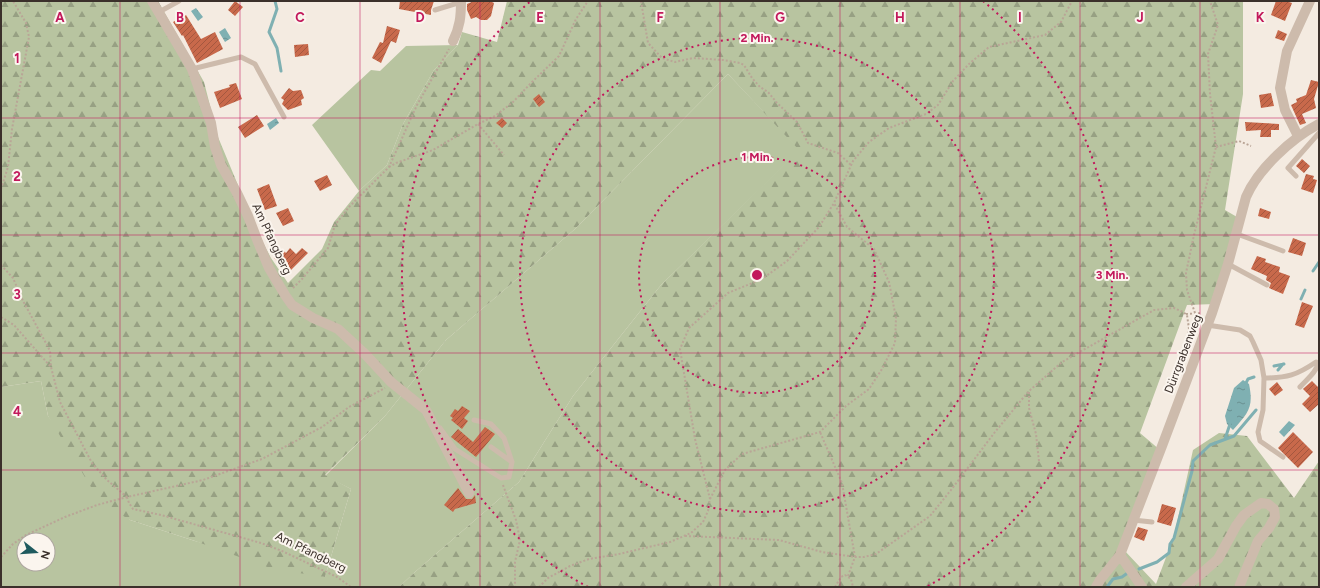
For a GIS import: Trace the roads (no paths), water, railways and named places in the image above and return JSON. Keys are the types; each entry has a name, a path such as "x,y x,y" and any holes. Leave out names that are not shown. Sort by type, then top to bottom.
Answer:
{"street":[{"name":"Am Pfangberg","path":"152,1 192,69 211,122 215,147 221,165 240,198 269,268 285,295 292,305 314,318 338,329 365,354 391,382 426,410 469,493"},
{"path":"453,41 461,18 461,1"},
{"path":"1298,136 1285,110 1280,88 1287,51 1310,1"},
{"name":"Dürrgrabenweg","path":"1096,587 1120,555 1162,446 1212,313 1250,187 1269,163 1298,136 1319,124"},
{"path":"1186,587 1218,558 1244,515 1261,503 1268,504 1274,509 1275,517 1269,528 1258,540 1239,587"},
{"path":"1120,555 1142,587"}],"lane":[{"path":"158,13 179,1"},
{"path":"435,10 461,1"},
{"path":"192,69 241,57 255,64 284,118"},
{"path":"1296,176 1288,168 1319,133"},
{"path":"1237,234 1283,251"},
{"path":"1228,264 1267,285"},
{"path":"1207,325 1240,330 1250,336 1261,360 1264,378 1263,410 1258,432 1260,441 1283,457"},
{"path":"1264,378 1288,377 1301,372 1316,362 1318,363 1311,375 1300,386"},
{"path":"426,410 455,448 501,478 510,477 512,462 504,438 491,424 474,420"},
{"path":"491,447 512,462"},
{"path":"1133,520 1152,522"}],"water":[{"path":"196,8 203,17 198,21 191,11"},
{"path":"225,28 231,38 225,42 219,32"},
{"path":"276,118 279,123 270,130 267,124"},
{"path":"1243,380 1249,384 1251,399 1250,405 1243,419 1233,430 1227,424 1225,416 1234,388"},
{"path":"1289,421 1295,425 1284,437 1279,432"}],"waterway":[{"path":"275,1 277,9 269,32 277,48 281,71"},
{"path":"1313,271 1319,262"},
{"path":"1301,299 1305,290"},
{"path":"1278,370 1283,364"},
{"path":"1274,366 1284,364"},
{"path":"1245,385 1248,379 1254,377"},
{"path":"1139,569 1157,562 1169,553 1170,544 1174,538 1192,471 1193,461 1210,445 1234,436 1256,410"},
{"path":"1225,439 1230,424"},
{"path":"1107,587 1113,579 1122,577 1129,572"}]}
